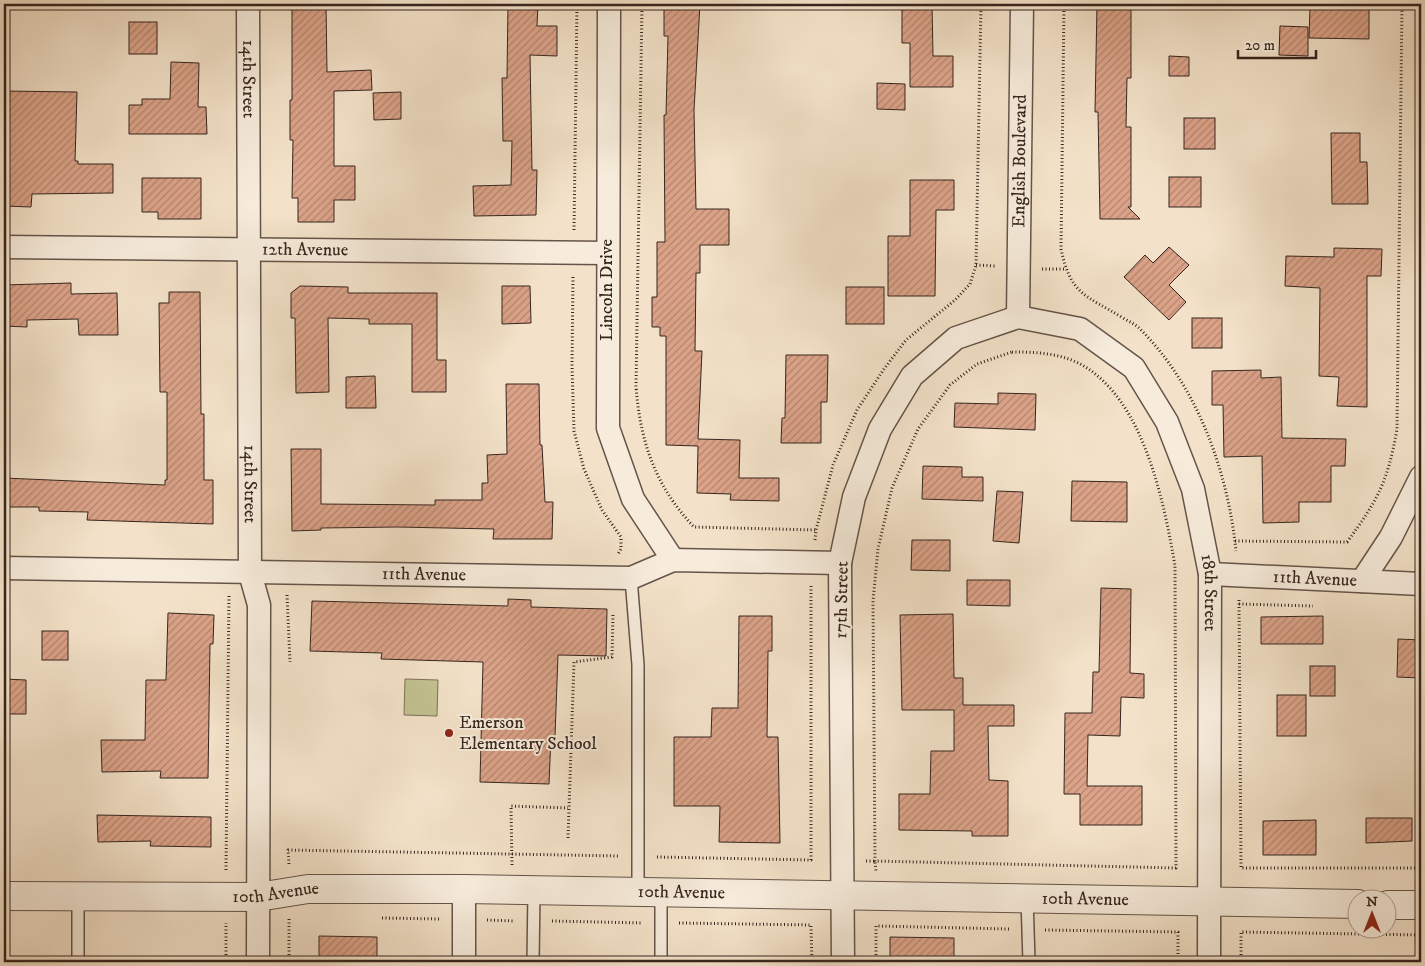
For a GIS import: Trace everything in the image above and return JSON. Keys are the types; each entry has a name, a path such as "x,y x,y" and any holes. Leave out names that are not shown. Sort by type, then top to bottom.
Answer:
{"street":[{"name":"14th Street","path":"248,4 251,251 250,573 258,605 258,962"},
{"name":"Lincoln Drive","path":"609,4 608,428 633,499 673,560"},
{"name":"English Boulevard","path":"1018,317 1022,4"},
{"name":"12th Avenue","path":"4,247 607,254"},
{"name":"17th Street","path":"843,962 840,563 854,497 880,429 912,376 956,338 1018,317"},
{"name":"18th Street","path":"1018,317 1080,329 1134,368 1167,422 1193,489 1210,574 1209,962"},
{"path":"1362,581 1391,537 1421,478"},
{"name":"11th Avenue","path":"4,568 631,578 673,560 840,563"},
{"name":"11th Avenue","path":"1210,574 1421,584"},
{"name":"10th Avenue","path":"4,896 258,897 308,889 464,889 1348,904"},
{"path":"464,889 464,962"},
{"path":"1398,905 1421,906"}],"lane":[{"path":"631,578 638,665 650,892 661,962"},
{"path":"533,962 534,891"},
{"path":"78,896 78,962"},
{"path":"1026,898 1029,962"}],"path":[{"path":"574,232 577,4"},
{"path":"642,4 636,386 638,419 648,452 662,485 679,511 694,527 816,530 833,465 857,410 906,340 955,300 970,284 976,265 981,4"},
{"path":"1064,4 1062,249 1070,281 1082,294 1140,328 1166,356 1191,400 1211,444 1224,485 1235,541 1347,542 1380,494 1391,464 1397,429 1402,4"},
{"path":"976,265 1004,267"},
{"path":"1037,268 1066,269"},
{"path":"573,272 572,366 574,431 584,469 602,510 621,537 621,549 616,558"},
{"path":"876,876 873,601 878,549 892,488 918,429 950,385 978,364 1012,352 1041,352 1082,365 1110,388 1138,430 1155,476 1167,519 1175,566 1176,873"},
{"path":"226,874 229,585"},
{"path":"287,591 290,662"},
{"path":"1239,594 1241,868 1421,868"},
{"path":"568,838 574,662 612,657 613,608"},
{"path":"512,854 511,806 568,808"},
{"path":"811,868 811,860 819,860"},
{"path":"860,861 1183,868"},
{"path":"289,917 289,962"},
{"path":"1241,962 1241,932 1421,935"}],"shaded area":[{"path":"405,679 438,680 437,716 404,715"}],"building":[{"path":"292,4 326,4 327,72 371,70 372,90 334,91 334,166 355,166 355,200 334,200 334,222 298,222 298,198 292,198 293,140 290,140 290,100 292,100"},
{"path":"508,4 538,4 537,26 557,26 557,56 530,55 532,170 537,170 536,215 474,216 473,186 511,185 512,141 503,141 502,78 507,78"},
{"path":"664,4 700,4 694,110 696,209 729,209 729,245 700,245 700,273 696,273 695,351 702,351 698,439 740,440 739,478 779,478 779,501 730,500 731,494 697,493 698,446 666,445 666,336 660,336 660,327 652,327 652,297 657,297 657,242 665,242 664,115 666,115 668,36 664,36"},
{"path":"902,4 932,4 933,56 953,56 953,87 910,87 910,43 902,43"},
{"path":"1097,4 1131,4 1131,78 1127,78 1126,127 1131,127 1131,207 1128,207 1140,219 1100,219 1098,112 1095,112"},
{"path":"1310,7 1369,7 1369,39 1309,38"},
{"path":"129,22 157,22 157,54 129,54"},
{"path":"1280,26 1308,27 1308,56 1279,55"},
{"path":"1169,56 1189,57 1189,76 1169,76"},
{"path":"171,62 199,63 198,107 206,107 207,134 129,134 129,105 142,105 142,99 170,99"},
{"path":"877,83 905,84 905,110 877,109"},
{"path":"4,91 77,92 75,161 78,161 78,164 113,164 113,193 32,194 31,207 4,206"},
{"path":"401,92 401,119 374,120 373,93"},
{"path":"1184,118 1215,118 1215,149 1184,149"},
{"path":"1331,133 1360,133 1360,162 1367,162 1368,204 1332,204"},
{"path":"1169,177 1201,177 1201,207 1169,207"},
{"path":"142,178 201,178 201,219 158,219 158,212 142,212"},
{"path":"910,180 954,180 954,210 936,210 935,296 888,296 888,236 910,236"},
{"path":"1169,247 1189,265 1169,285 1186,302 1169,320 1124,277 1145,255 1153,263"},
{"path":"1334,248 1382,249 1381,276 1367,276 1367,407 1337,406 1339,377 1319,376 1320,288 1285,286 1286,256 1334,257"},
{"path":"71,283 71,294 117,293 118,335 79,335 78,319 27,320 27,327 4,326 4,285"},
{"path":"300,286 348,287 348,293 437,293 437,360 446,360 446,392 412,392 412,324 369,324 369,319 328,318 329,392 296,393 295,318 291,318 291,293"},
{"path":"502,286 530,286 531,323 502,324"},
{"path":"846,287 884,287 884,324 846,324"},
{"path":"169,292 200,292 201,414 204,414 204,480 213,480 213,524 87,520 88,512 39,511 39,507 4,507 4,478 165,485 165,480 167,480 167,392 160,392 159,303 169,303"},
{"path":"1192,318 1222,318 1222,348 1192,348"},
{"path":"786,355 828,355 827,402 821,402 821,443 781,443 782,418 785,418"},
{"path":"1261,370 1261,378 1281,377 1282,438 1346,439 1345,466 1331,466 1331,502 1299,502 1299,522 1263,523 1262,456 1224,457 1223,405 1212,405 1212,371"},
{"path":"375,376 376,408 346,408 346,377"},
{"path":"506,384 539,384 540,445 542,445 545,502 553,502 552,539 493,539 494,529 397,527 321,528 321,530 292,531 291,449 321,449 321,504 435,505 435,500 482,500 482,483 488,483 487,455 507,454"},
{"path":"998,393 1036,394 1035,430 954,427 955,403 998,404"},
{"path":"923,466 962,467 962,477 983,477 983,501 922,499"},
{"path":"1072,481 1127,482 1127,522 1071,521"},
{"path":"997,491 1023,492 1019,543 993,541"},
{"path":"912,540 950,540 950,571 911,570"},
{"path":"967,580 1010,580 1010,606 967,605"},
{"path":"1101,588 1131,589 1130,673 1144,674 1144,698 1121,697 1120,736 1088,735 1087,786 1142,786 1142,825 1080,825 1080,794 1064,794 1065,713 1092,713 1093,672 1099,672"},
{"path":"508,599 531,600 531,607 607,609 606,656 558,655 555,736 551,736 549,784 480,782 483,662 381,659 382,653 310,651 312,601 508,606"},
{"path":"168,613 214,615 213,644 210,644 208,778 160,778 161,771 102,772 101,740 145,740 146,680 166,680"},
{"path":"953,614 954,678 963,678 963,705 1014,705 1014,726 988,726 989,780 1008,781 1008,836 972,836 972,831 899,830 899,794 930,794 931,751 954,751 954,710 902,710 900,615"},
{"path":"739,616 772,616 772,651 768,651 767,737 778,737 780,843 719,842 720,806 674,806 674,737 711,737 712,708 738,708"},
{"path":"1323,616 1323,644 1261,644 1261,617"},
{"path":"42,631 68,631 68,660 42,660"},
{"path":"1398,639 1421,640 1421,678 1397,677"},
{"path":"1310,666 1335,666 1335,696 1310,696"},
{"path":"4,679 26,680 26,714 4,714"},
{"path":"1277,695 1306,695 1306,736 1277,736"},
{"path":"97,815 211,817 211,847 150,846 151,841 98,842"},
{"path":"1366,818 1412,818 1412,841 1366,843"},
{"path":"1316,820 1316,855 1263,855 1263,821"},
{"path":"319,936 377,937 377,962 319,962"},
{"path":"890,937 954,938 954,962 890,962"}],"place":[{"name":"Emerson Elementary School","path":"449,733"}]}
